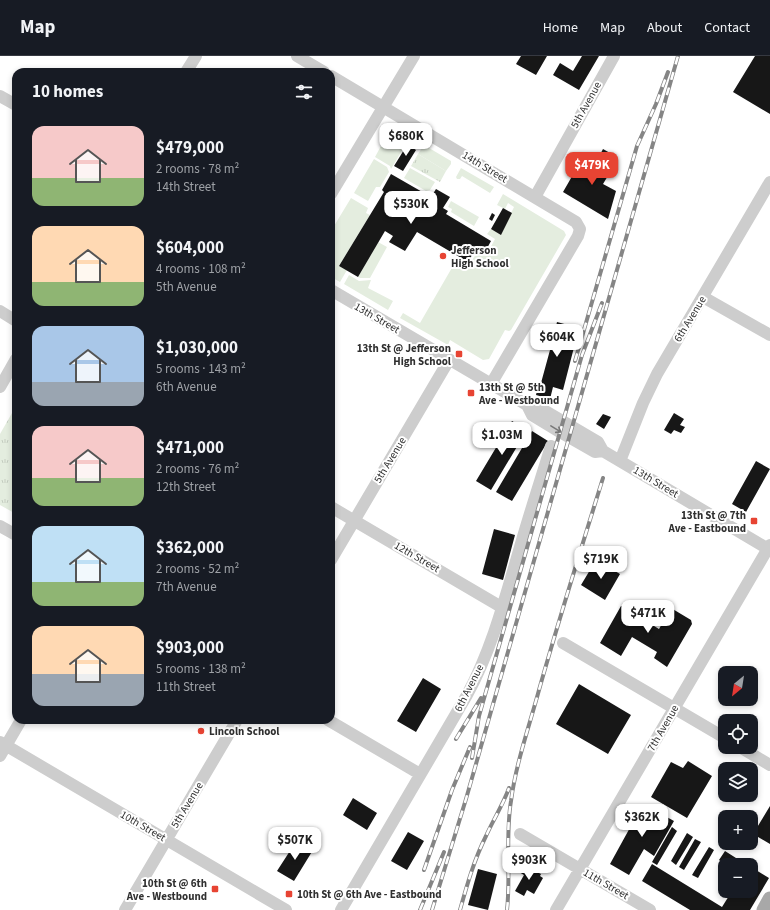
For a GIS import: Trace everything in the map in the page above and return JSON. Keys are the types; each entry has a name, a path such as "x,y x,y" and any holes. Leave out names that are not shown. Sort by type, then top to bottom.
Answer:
{"main road":[{"path":"764,910 770,899"}],"street":[{"path":"188,68 196,56"},
{"path":"297,56 317,68"},
{"path":"335,187 414,56"},
{"name":"5th Avenue","path":"535,197 614,56"},
{"name":"14th Street","path":"335,78 576,222 580,229 578,236 490,384"},
{"path":"0,96 12,103"},
{"name":"6th Avenue","path":"620,461 643,403 657,374 770,182"},
{"name":"13th Street","path":"335,292 527,405 532,415 560,432 595,452 603,451 769,548"},
{"path":"703,297 770,335"},
{"path":"0,312 12,319"},
{"name":"5th Avenue","path":"335,553 449,360"},
{"path":"0,387 12,366"},
{"name":"6th Avenue","path":"341,910 471,688 488,652 530,512 552,446"},
{"name":"12th Street","path":"335,509 502,608"},
{"path":"0,526 12,533"},
{"name":"7th Avenue","path":"556,910 769,548"},
{"path":"563,643 718,734"},
{"path":"2,748 18,724"},
{"name":"5th Avenue","path":"125,910 235,724"},
{"path":"335,724 420,774"},
{"name":"10th Street","path":"2,748 166,840 286,910"},
{"path":"752,754 770,765"},
{"name":"11th Street","path":"520,834 650,910"}],"green space":[{"path":"390,125 410,137 391,169 390,166 375,157 387,135 382,135 387,126"},
{"path":"424,145 451,161 451,164 446,171 418,154"},
{"path":"418,154 446,171 440,182 411,166"},
{"path":"374,159 387,167 389,172 380,187 376,187 368,201 354,193"},
{"path":"410,168 435,182 430,190 426,191 404,178"},
{"path":"461,168 494,187 490,193 462,176 460,179 457,179 456,177"},
{"path":"503,194 564,231 566,235 511,330 505,330 489,359 483,360 450,340 448,345 400,318 403,313 420,323 457,259 469,265 476,254 486,256 495,239 487,234 491,229 501,234 514,207 508,203 505,209 497,205"},
{"path":"351,198 368,208 366,213 370,215 339,266 347,270 340,282 335,279 335,224"},
{"path":"451,201 479,217 474,226 451,212 452,209 448,207"},
{"path":"378,242 387,247 370,278 358,277"},
{"path":"349,275 359,281 371,280 368,288 393,301 388,310 344,284"},
{"path":"12,413 12,512 0,505 0,434"}],"building":[{"path":"521,56 547,56 536,75 516,64"},
{"path":"582,56 599,56 579,90 553,75 560,63 573,71"},
{"path":"755,56 770,56 770,114 733,92"},
{"path":"411,142 415,144 413,148 416,150 403,171 394,166 407,145"},
{"path":"603,149 610,153 600,169 609,174 603,184 616,191 608,219 563,192 582,159 594,166"},
{"path":"391,174 431,197 436,189 450,197 443,208 448,211 446,214 491,241 485,252 481,249 479,252 475,250 468,262 417,232 405,251 389,242 393,236 385,231 358,277 339,266 384,192 382,190"},
{"path":"503,208 512,213 501,235 491,229"},
{"path":"492,213 495,215 492,221 489,219"},
{"path":"557,322 579,328 563,390 553,387 550,399 536,395 539,382 541,383 550,350 541,347 545,333 554,335"},
{"path":"674,413 684,419 680,425 685,427 681,433 674,430 671,434 664,430"},
{"path":"603,414 611,417 604,429 596,424"},
{"path":"512,421 527,430 491,490 476,481"},
{"path":"532,431 548,441 512,501 496,492"},
{"path":"756,461 770,469 746,512 732,504"},
{"path":"494,529 515,535 503,580 482,574"},
{"path":"596,560 620,574 605,600 581,585"},
{"path":"621,606 659,629 671,608 691,620 692,624 667,667 654,658 657,652 632,637 621,656 600,643"},
{"path":"423,678 441,689 416,732 397,721"},
{"path":"579,684 631,715 608,754 556,724"},
{"path":"688,761 712,776 687,818 651,797 671,762 683,768"},
{"path":"353,798 377,813 367,830 343,815"},
{"path":"643,804 674,821 654,856 644,849 629,875 610,864"},
{"path":"770,806 770,844 758,837 758,826"},
{"path":"672,827 677,831 657,865 652,862"},
{"path":"408,832 424,841 407,870 391,861"},
{"path":"687,833 693,837 676,865 671,861"},
{"path":"695,839 701,842 684,870 679,867"},
{"path":"297,840 313,850 294,881 277,871"},
{"path":"709,847 714,850 698,878 692,875"},
{"path":"725,851 736,858 720,858"},
{"path":"652,864 722,907 728,898 757,898 750,910 690,910 642,881"},
{"path":"523,865 541,874 540,876 543,878 534,894 527,890 524,896 515,891 524,875 519,872"},
{"path":"478,869 497,874 488,910 468,905"},
{"path":"758,871 769,878 758,897"}],"railway":[{"path":"432,910 466,799 678,56"},
{"path":"575,361 637,146 656,104 668,72"},
{"path":"472,758 479,716 582,355 602,303"},
{"path":"507,910 508,828 516,773 554,637 603,478"},
{"path":"456,739 481,698"},
{"path":"424,870 452,790 470,747"},
{"path":"460,910 478,854 509,788"},
{"path":"420,910 444,852"}],"place":[{"name":"Jefferson High School","path":"443,256"},
{"name":"13th St @ Jefferson High School","path":"459,354"},
{"name":"13th St @ 5th Ave - Westbound","path":"471,393"},
{"name":"13th St @ 7th Ave - Eastbound","path":"754,521"},
{"name":"Lincoln School","path":"201,731"},
{"name":"10th St @ 6th Ave - Westbound","path":"215,889"},
{"name":"10th St @ 6th Ave - Eastbound","path":"289,894"}]}
